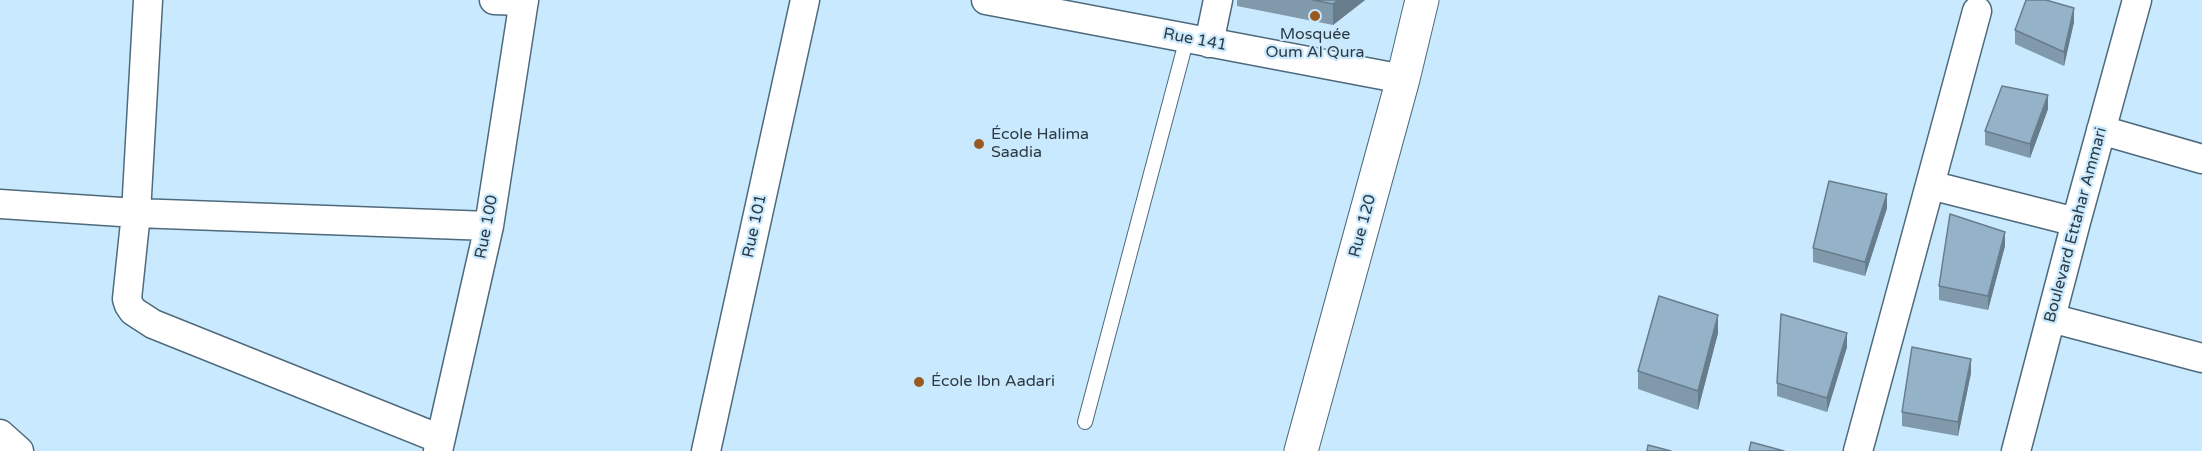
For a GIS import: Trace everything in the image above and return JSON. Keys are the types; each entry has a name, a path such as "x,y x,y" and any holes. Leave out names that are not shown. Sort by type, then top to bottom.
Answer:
{"street":[{"path":"148,0 136,213 127,299 133,311 162,327 439,445"},
{"path":"494,0 524,1"},
{"name":"Rue 101","path":"706,451 805,0"},
{"name":"Rue 141","path":"986,0 1024,4 1403,79"},
{"path":"1198,40 1218,0"},
{"name":"Rue 120","path":"1301,451 1403,79 1422,0"},
{"name":"Boulevard Ettahar Ammari","path":"2016,451 2137,0"},
{"name":"Rue 100","path":"439,445 489,226 524,1"},
{"path":"1858,451 1977,11"},
{"path":"2101,130 2202,159"},
{"path":"1930,185 2076,222"},
{"path":"0,204 136,213 489,226"},
{"path":"2050,318 2202,358"},
{"path":"0,434 19,451"}],"lane":[{"path":"1085,422 1198,40"}],"building":[{"path":"1313,0 1338,0 1333,4"},
{"path":"2026,0 2046,0 2074,8 2064,52 2015,30"},
{"path":"2002,86 2048,95 2030,144 1985,131"},
{"path":"1829,181 1887,194 1865,262 1813,248"},
{"path":"1950,214 2005,232 1988,296 1939,286"},
{"path":"1659,296 1718,315 1698,391 1638,371"},
{"path":"1781,314 1847,333 1827,398 1777,383"},
{"path":"1912,347 1971,359 1958,422 1902,412"},
{"path":"1751,442 1784,451 1749,451"},
{"path":"1648,445 1671,451 1647,451"}],"place":[{"name":"Mosquée Oum Al Qura","path":"1315,16"},
{"name":"École Halima Saadia","path":"979,144"},
{"name":"École Ibn Aadari","path":"919,382"}]}
